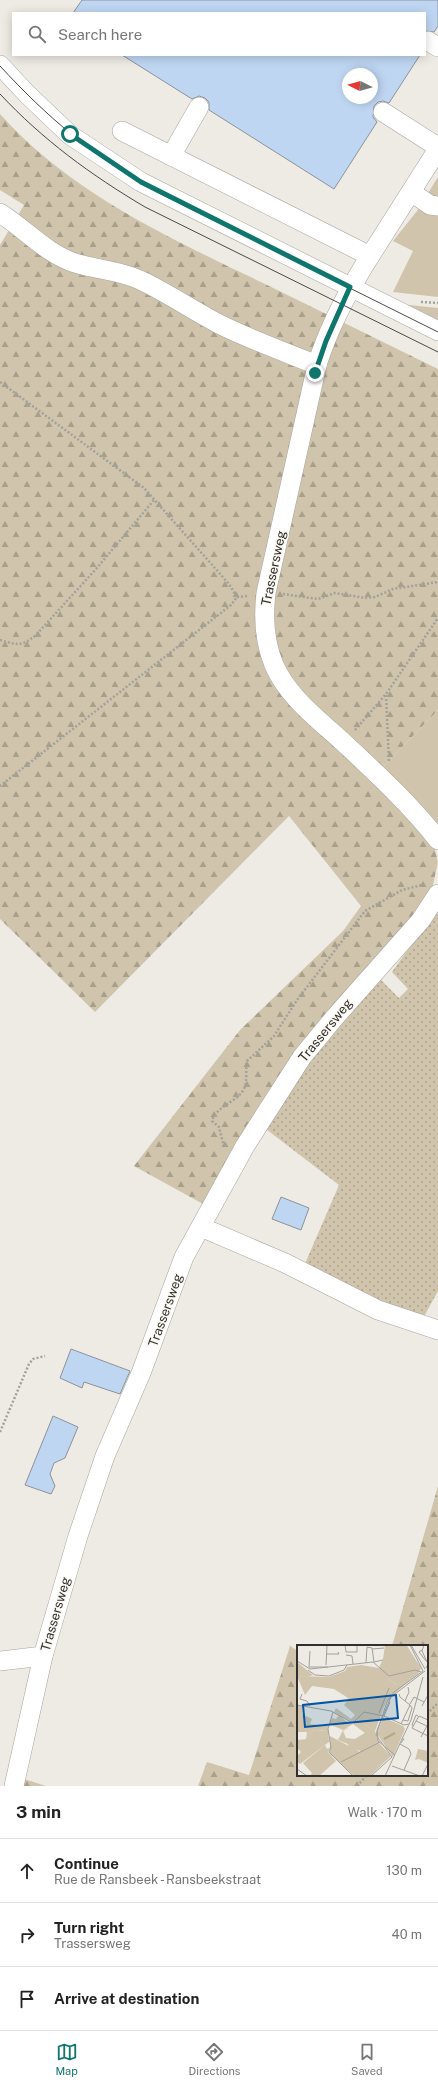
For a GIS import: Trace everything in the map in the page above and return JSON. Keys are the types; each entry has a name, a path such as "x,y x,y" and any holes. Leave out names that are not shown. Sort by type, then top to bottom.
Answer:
{"street":[{"path":"0,65 27,94 70,134 125,172 172,198 438,331"},
{"path":"171,156 199,107"},
{"path":"383,112 438,148"},
{"path":"122,131 370,256"},
{"name":"Trassersweg","path":"438,148 350,287 328,335 317,366 266,593 264,619 265,634 275,667 299,701 390,788 438,840"},
{"path":"411,192 430,205 438,206"},
{"path":"0,213 46,248 64,258 76,263 121,272 138,279 169,294 220,324 317,366"},
{"name":"Trassersweg","path":"14,1786 43,1656 78,1536 106,1456 141,1373 184,1257 245,1146 302,1057 335,1017 421,920 433,889"},
{"path":"201,1227 285,1263 378,1310 438,1330"},
{"path":"0,1661 43,1656"}],"path":[{"path":"0,382 144,488 229,584 237,597 231,605 0,786"},
{"path":"0,640 18,645 26,643 36,635 96,569 154,500"},
{"path":"266,593 280,593 318,599 335,593 370,598 393,589 438,582"},
{"path":"344,743 386,694 438,618"},
{"path":"386,694 390,788"},
{"path":"226,1152 219,1127 212,1121 214,1114 220,1112 223,1107 236,1098 244,1088 247,1080 247,1061 274,1036 297,1000 365,911 402,890 433,889"},
{"path":"0,1432 29,1364 33,1359 45,1356"},
{"path":"428,1713 438,1703"},
{"path":"356,1786 366,1776"}],"green space":[{"path":"0,114 28,142 58,167 89,190 122,211 191,248 438,369 438,710 380,770 434,846 438,862 431,894 203,1204 134,1166 240,1030 343,931 361,906 289,816 95,1012 0,919 0,245 24,205 0,190"},
{"path":"438,177 438,297 393,292 413,251 393,241 417,211"},
{"path":"400,304 438,308 438,326"},
{"path":"438,710 438,834 380,770"},
{"path":"438,907 438,1291 422,1320 304,1266 339,1185 262,1126 279,1099 377,976 399,998 408,989 392,972"},
{"path":"438,1486 438,1786 198,1786 207,1762 249,1775 290,1646 297,1650 297,1776 428,1776 428,1645 392,1645"},
{"path":"24,1779 46,1786 23,1786"}],"building":[{"path":"82,0 438,0 438,26 434,32 426,31 426,12 74,12"},
{"path":"124,56 419,56 389,103 383,101 378,102 378,68 342,68 342,104 376,104 374,106 373,117 377,122 334,189 209,110 209,102 205,98 199,96 192,99"},
{"path":"281,1197 309,1208 301,1230 272,1219"},
{"path":"71,1349 130,1371 120,1394 84,1382 82,1388 60,1378"},
{"path":"53,1416 78,1427 65,1458 54,1463 50,1474 55,1486 51,1494 25,1485"}],"tram line":[{"path":"0,66 36,103 72,135 111,164 155,191 438,332"},
{"path":"0,94 33,127 68,156 145,207 438,352"}],"route":[{"path":"70,134 141,182 350,287 326,341 315,373"}]}
